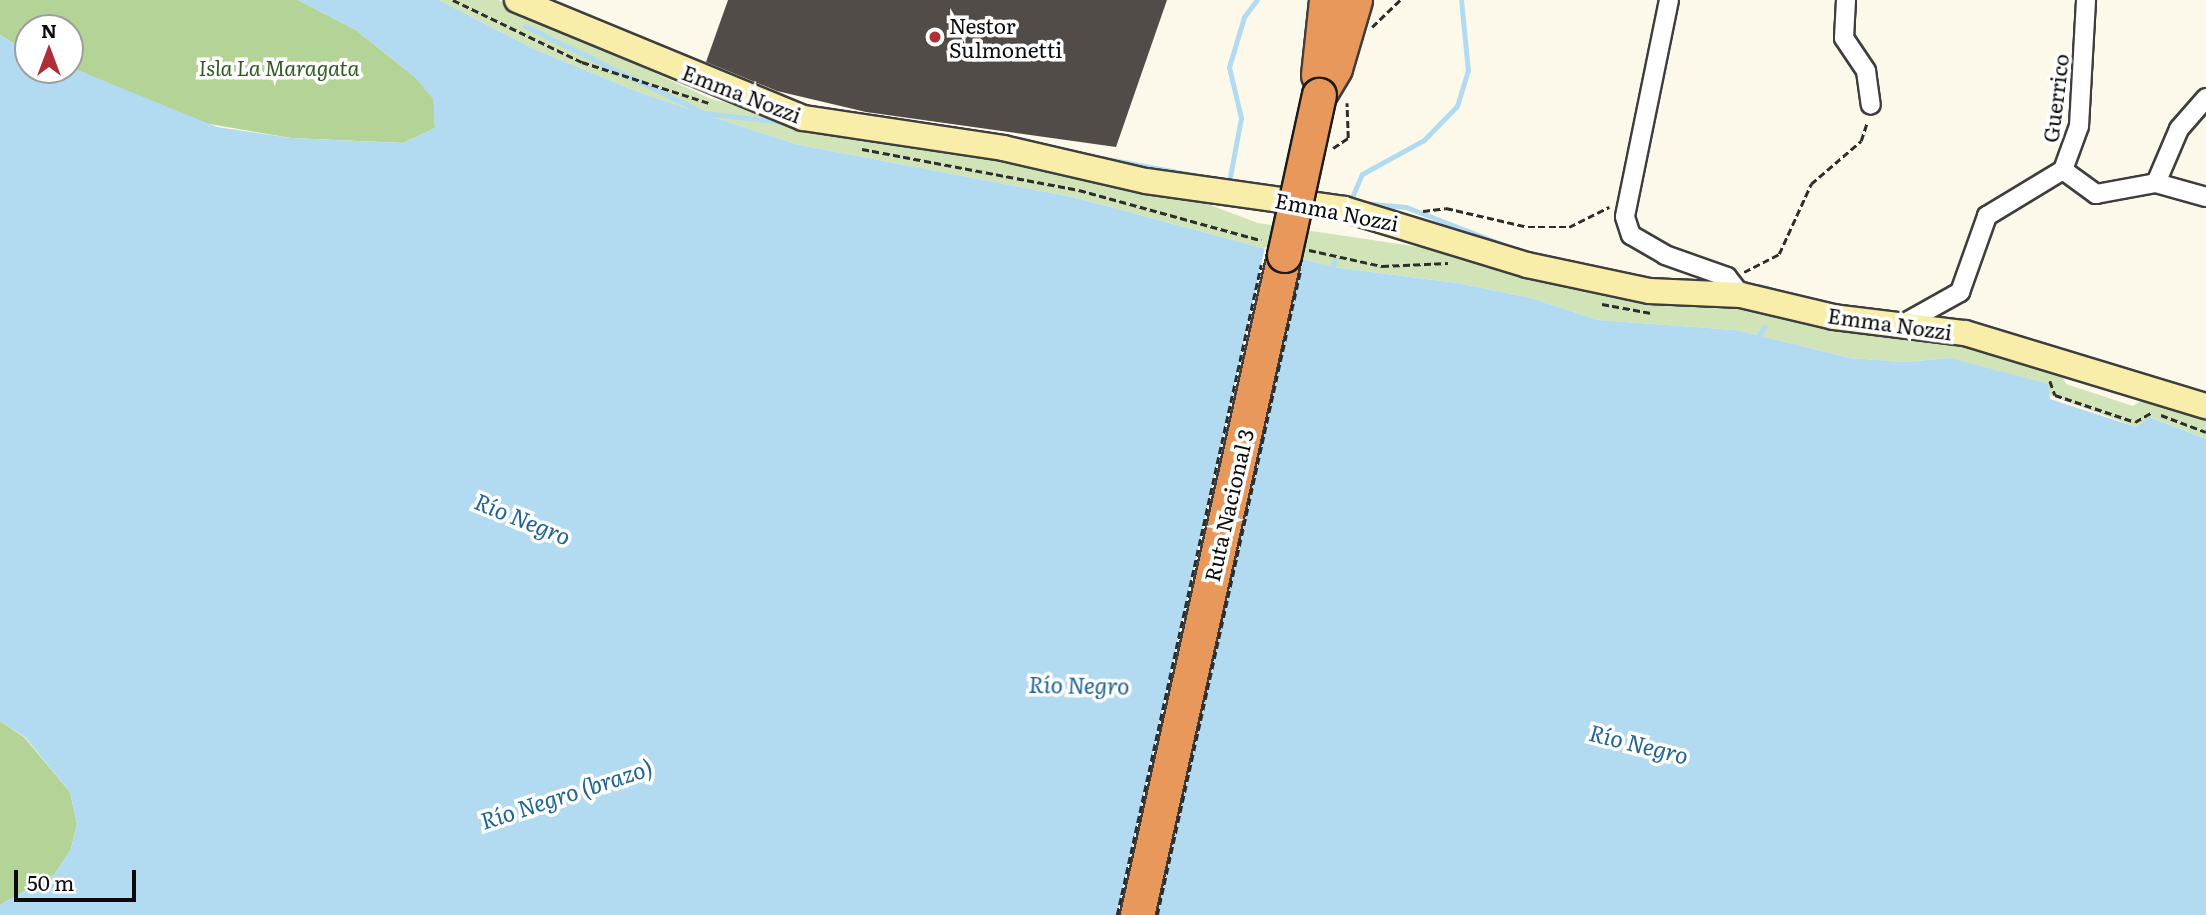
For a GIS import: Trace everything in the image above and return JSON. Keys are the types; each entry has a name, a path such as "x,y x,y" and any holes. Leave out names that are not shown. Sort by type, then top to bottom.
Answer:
{"highway":[{"path":"1319,95 1326,0"},
{"path":"1319,95 1351,14"},
{"name":"Ruta Nacional 3","path":"1137,915 1319,95"}],"street":[{"name":"Emma Nozzi","path":"517,0 803,118 1003,148 1146,181 1398,222 1545,270 1649,291 1734,286 1834,317 1965,333 2206,406"},
{"path":"1668,0 1626,199 1631,235 1665,255 1734,286"},
{"path":"1846,0 1844,38 1866,71 1871,105"},
{"name":"Guerrico","path":"1900,326 1960,292 1987,216 2063,170 2079,126 2086,0"},
{"path":"2156,183 2179,129 2206,98"},
{"path":"2063,170 2095,194 2156,183 2206,197"}],"path":[{"path":"453,0 582,62 715,105"},
{"path":"1351,14 1381,23 1400,0"},
{"path":"1734,286 1779,254 1811,184 1861,141 1871,105"},
{"path":"1326,155 1329,141"},
{"path":"850,146 1079,190 1273,243"},
{"path":"1398,222 1446,208 1528,228 1569,227 1626,199"},
{"path":"1308,236 1303,249 1382,266 1459,263"},
{"path":"1117,915 1266,239"},
{"path":"1157,915 1302,263"},
{"path":"1595,302 1657,313"},
{"path":"2048,377 2055,395 2135,422 2150,411 2206,432"}],"green space":[{"name":"Isla La Maragata","path":"0,0 298,0 356,30 415,77 434,99 435,128 403,143 291,138 198,122 84,73 84,14 14,14 14,44 0,35"},
{"path":"439,0 498,0 711,99 901,140 1146,181 1258,223 1419,247 1438,240 1964,341 2057,367 2066,384 2133,406 2147,397 2206,418 2206,439 2151,417 2136,427 1950,358 1905,362 1850,358 1736,330 1598,320 1531,298 1458,283 1333,267 1073,197 795,144 641,93 534,49"},
{"path":"0,721 24,737 70,792 77,824 71,849 55,874 0,905"}],"water":[{"path":"298,0 439,0 534,49 641,93 795,144 1073,197 1333,267 1458,283 1531,298 1598,320 1736,330 1850,358 1905,362 1950,358 2048,384 2050,399 2136,427 2150,417 2206,439 2206,915 0,915 0,905 55,874 71,849 77,824 70,792 25,737 0,721 0,35 14,44 14,84 84,84 84,73 217,127 291,138 403,143 435,128 433,99 415,77 356,30"}],"pier":[{"path":"1265,247 1303,256 1157,915 1117,915"}],"building":[{"name":"Nestor Sulmonetti","path":"728,0 1167,0 1116,147 866,112 777,91 706,62"}],"waterway":[{"path":"1229,182 1241,118 1229,67 1244,17 1257,0"},
{"path":"1350,202 1362,174 1424,140 1457,106 1468,71 1461,0"},
{"path":"525,26 704,113 788,123"},
{"path":"1069,152 1214,179"},
{"path":"1362,203 1406,207 1509,247"},
{"path":"1333,267 1335,259"},
{"path":"1759,286 1784,293"},
{"path":"1759,334 1764,327"}],"place":[{"name":"Nestor Sulmonetti","path":"935,37"}],"water label":[{"name":"Río Negro","path":"523,518"},
{"name":"Río Negro","path":"1079,684"},
{"name":"Río Negro","path":"1639,743"},
{"name":"Río Negro (brazo)","path":"566,793"}]}
